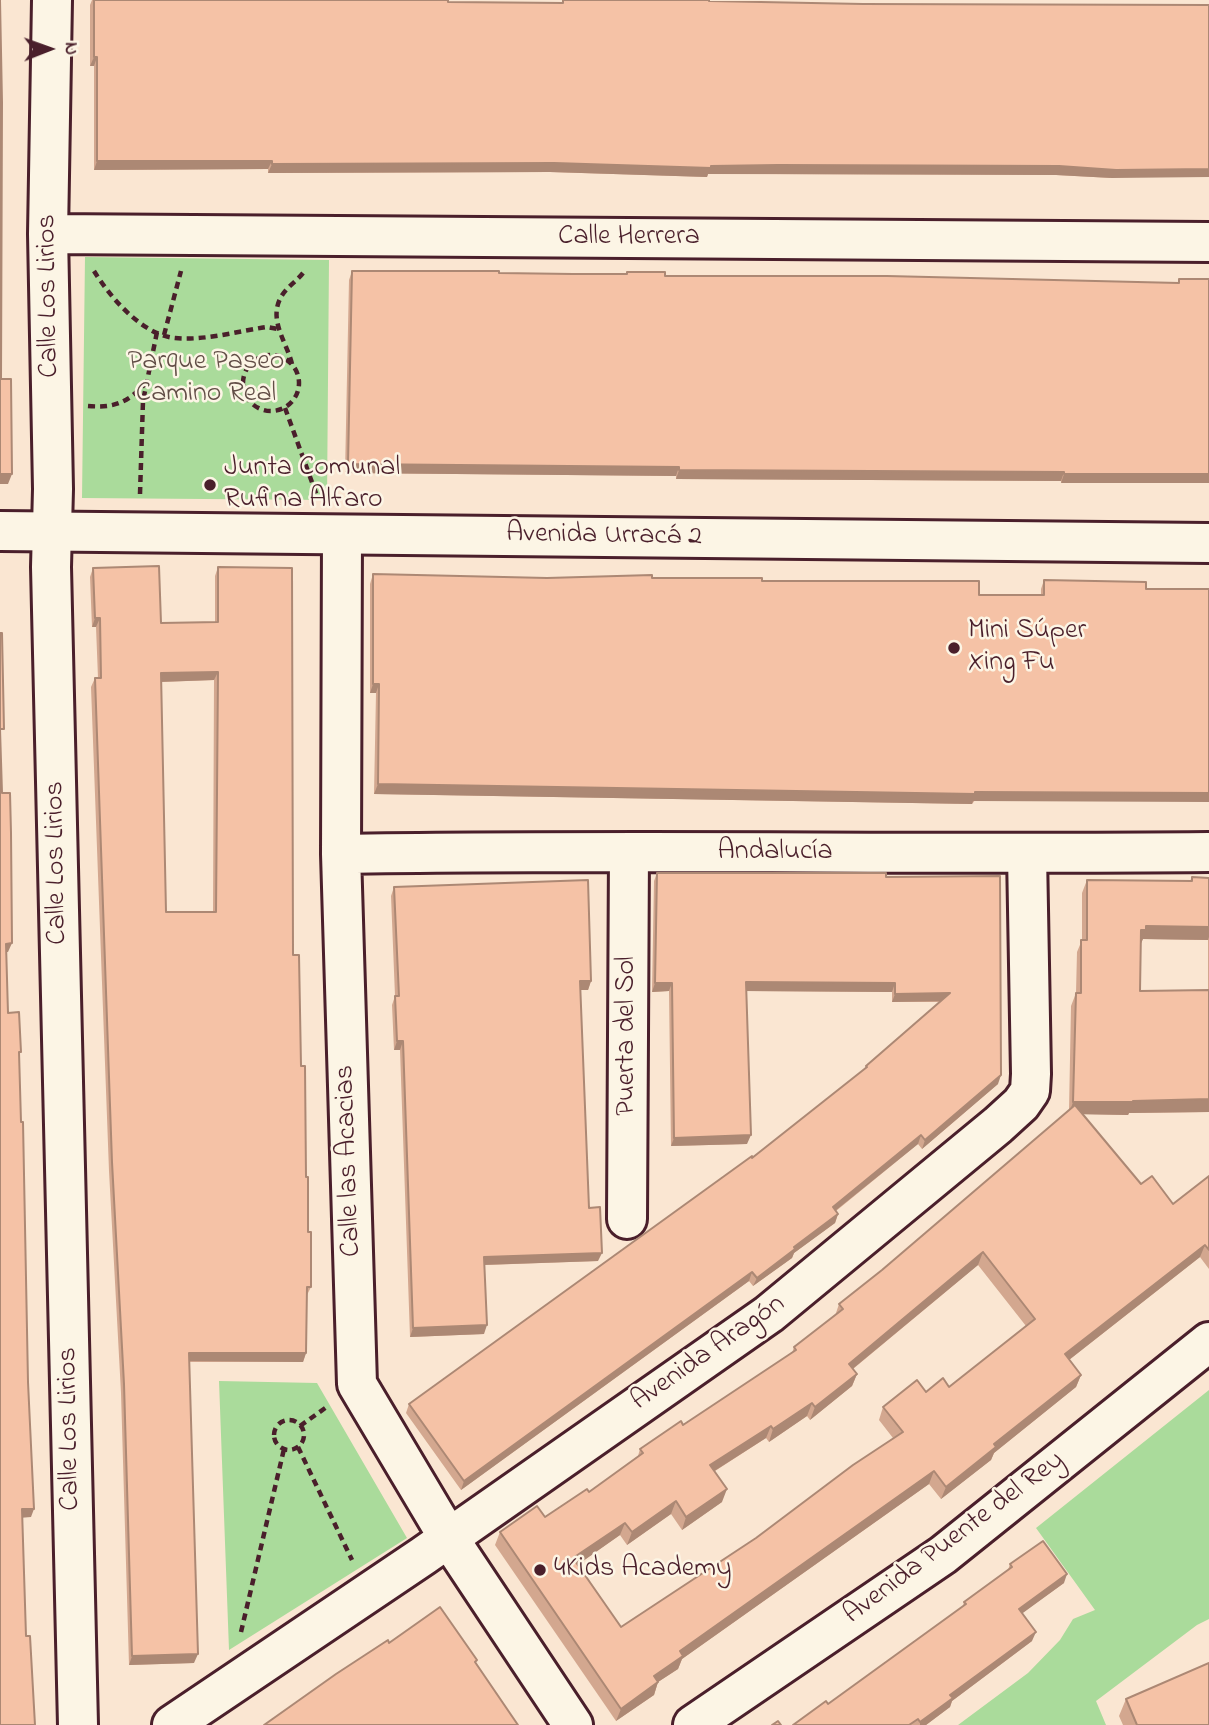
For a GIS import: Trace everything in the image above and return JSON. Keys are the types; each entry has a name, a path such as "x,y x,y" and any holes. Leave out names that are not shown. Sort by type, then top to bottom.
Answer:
{"street":[{"name":"Calle Los Lirios","path":"52,0 48,234 53,489 51,532 78,1725"},
{"name":"Calle Herrera","path":"48,234 1209,242"},
{"name":"Avenida Urracá 2","path":"0,531 1209,543"},
{"name":"Calle las Acacias","path":"342,535 341,854 357,1384 448,1537 573,1725"},
{"name":"Puerta del Sol","path":"627,1219 629,852"},
{"name":"Andalucía","path":"341,854 1209,852"},
{"name":"Avenida Aragón","path":"172,1725 769,1314 1021,1104 1030,1091 1031,1074 1027,854"},
{"name":"Avenida Puente del Rey","path":"693,1725 943,1555 1209,1342"}],"path":[{"path":"164,335 184,258"},
{"path":"92,268 121,306 157,332 173,338 195,338 267,327 278,329"},
{"path":"292,365 282,356 265,355 256,358 243,373 244,393 257,408 275,411 285,408 296,395 299,377 278,329 280,299 306,268"},
{"path":"140,498 146,384 157,332"},
{"path":"83,406 118,405 135,395 146,384"},
{"path":"285,408 319,500"},
{"path":"300,1426 335,1400"},
{"path":"287,1420 300,1426 303,1439 298,1447 284,1449 276,1443 278,1425 287,1420"},
{"path":"298,1447 353,1560"},
{"path":"238,1644 284,1449"}],"green space":[{"name":"Parque Paseo Camino Real","path":"85,257 329,260 327,500 82,498"},
{"path":"219,1381 317,1383 407,1538 229,1650"},
{"path":"1209,1390 1209,1619 1197,1625 1096,1701 1106,1725 958,1725 1028,1673 1060,1640 1073,1619 1095,1610 1036,1528"}],"building":[{"path":"0,0 1,379 11,379 12,474 0,474"},
{"path":"94,0 448,0 563,3 563,0 709,0 863,4 1209,5 1209,169 778,165 711,168 554,163 272,164 272,161 97,161"},
{"path":"352,271 573,274 665,272 665,276 887,276 1179,283 1179,279 1209,279 1209,474 679,470 679,467 348,464"},
{"path":"159,566 161,623 218,622 218,567 292,568 293,955 299,955 301,1066 305,1066 308,1232 311,1232 311,1287 307,1287 306,1353 189,1353 198,1654 132,1656 124,1384 112,1162 95,678 101,678 100,618 95,618 93,568","holes":["218,672 216,912 166,912 161,673"]},
{"path":"373,574 547,578 652,575 652,578 762,578 762,581 979,581 979,595 1044,595 1044,580 1146,582 1146,589 1209,589 1209,793 975,794 378,784 379,684 373,684"},
{"path":"2,633 4,729 0,729"},
{"path":"0,729 2,793 10,793 12,943 6,944 8,1013 19,1012 21,1052 28,1382 34,1509 22,1509 26,1636 30,1636 35,1725 0,1725"},
{"path":"657,873 1000,876 1001,1075 925,1140 921,1135 833,1207 838,1214 757,1278 752,1272 464,1481 409,1404 752,1158 867,1067 950,993 895,994 895,983 746,982 751,1135 674,1138 672,983 655,983"},
{"path":"1192,877 1209,878 1209,927 1146,926 1146,930 1141,930 1140,991 1209,990 1209,1099 1073,1102 1076,993 1081,993 1081,940 1087,940 1087,880 1192,881"},
{"path":"588,880 591,981 580,981 589,1208 600,1207 602,1253 484,1257 487,1325 413,1328 403,1041 397,1041 395,996 399,996 394,887"},
{"path":"1075,1105 1141,1184 1152,1176 1173,1204 1209,1176 1209,1250 1205,1245 1065,1354 1081,1375 994,1444 996,1447 946,1487 934,1471 680,1651 683,1656 654,1676 658,1682 621,1709 500,1532 537,1506 545,1517 587,1489 589,1492 643,1453 640,1449 681,1421 683,1425 796,1350 794,1347 843,1309 839,1304","holes":["983,1252 1035,1319 949,1387 943,1378 926,1392 917,1380 883,1407 903,1432 853,1465 756,1538 621,1627 573,1558 625,1523 632,1532 676,1501 686,1517 727,1489 710,1465 812,1403 815,1407 857,1374 849,1364"]},
{"path":"1043,1541 1067,1574 1019,1609 1036,1632 950,1695 953,1698 920,1722 918,1719 909,1725 793,1725 826,1701 828,1704 966,1604 964,1602 1012,1567 1010,1564"},
{"path":"440,1607 518,1725 264,1725 336,1674 388,1640 389,1643"},
{"path":"1209,1663 1209,1725 1137,1725 1126,1699"}],"place":[{"name":"Junta Comunal Rufina Alfaro","path":"210,485"},
{"name":"Mini Súper Xing Fu","path":"954,648"},
{"name":"4Kids Academy","path":"540,1570"}]}
